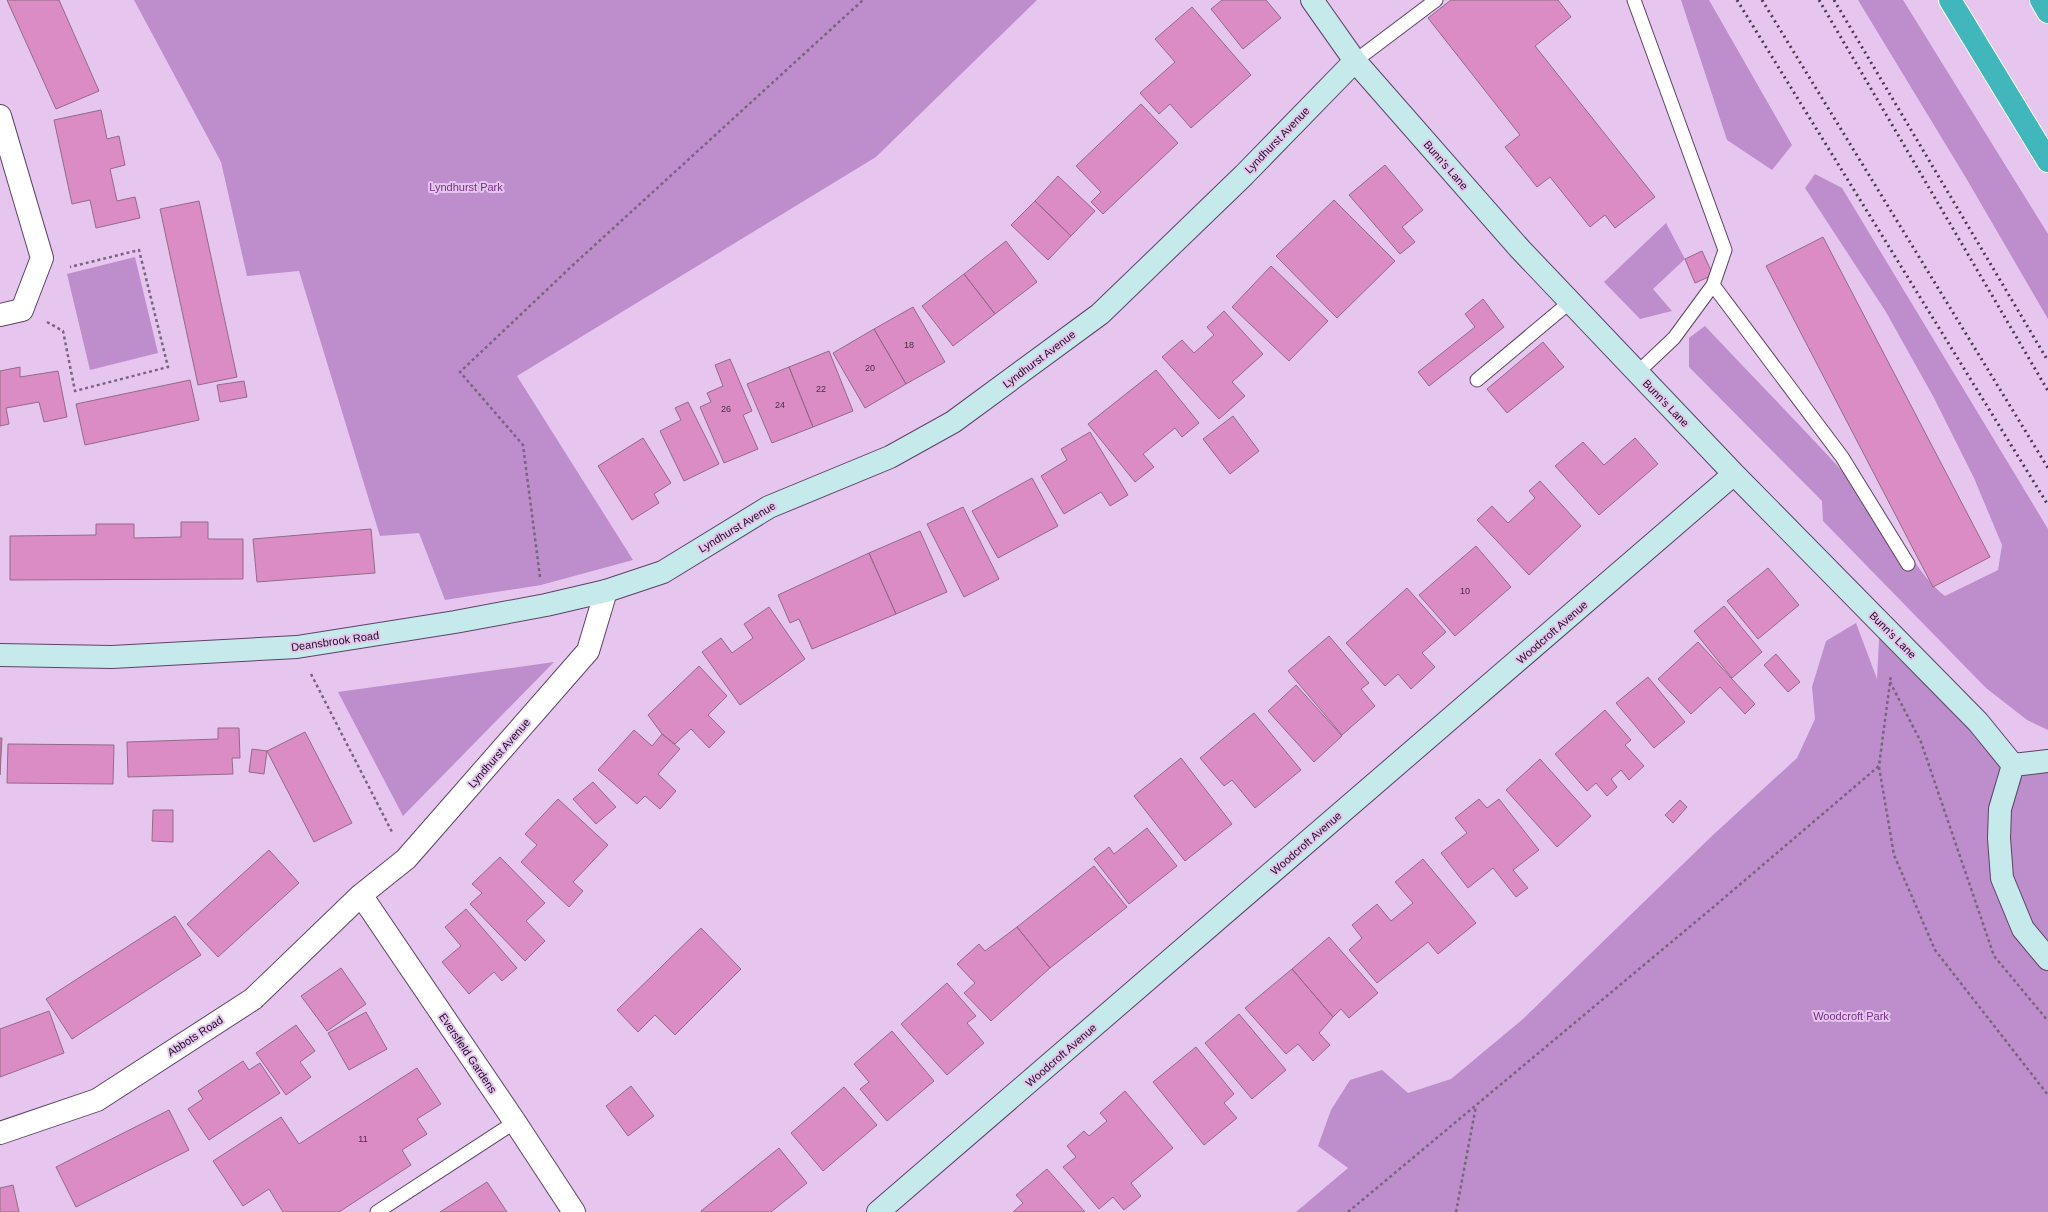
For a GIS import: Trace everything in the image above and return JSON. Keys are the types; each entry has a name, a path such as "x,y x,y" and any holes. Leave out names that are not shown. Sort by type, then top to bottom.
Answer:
{"highway":[{"path":"1950,0 2048,161"},
{"path":"2041,0 2048,12"}],"street":[{"name":"Bunn's Lane","path":"1312,0 1355,61 1520,249 1734,474 1978,722 2013,765"},
{"name":"Lyndhurst Avenue","path":"663,572 768,507 890,458 953,422 1100,314 1244,175 1355,61"},
{"path":"0,116 42,258 22,310 0,315"},
{"name":"Woodcroft Avenue","path":"878,1212 1734,474"},
{"name":"Deansbrook Road","path":"0,655 112,657 297,647 455,622 546,605 606,591 663,572"},
{"name":"Lyndhurst Avenue","path":"361,895 406,859 588,651 606,591"},
{"path":"2048,761 2013,765 2000,809 1999,838 2002,878 2023,929 2048,959"},
{"name":"Eversfield Gardens","path":"361,895 515,1122 574,1212"},
{"name":"Abbots Road","path":"0,1133 97,1100 253,999 361,895"}],"lane":[{"path":"1355,61 1436,0"},
{"path":"1634,0 1725,250 1713,285 1674,338 1638,373"},
{"path":"1713,285 1842,458 1908,564"},
{"path":"1477,380 1570,302"},
{"path":"377,1212 515,1122"}],"path":[{"path":"546,605 539,573 523,445 460,372 573,265 863,0"},
{"path":"22,310 63,330 75,392 168,367 138,250 34,276"},
{"path":"1898,640 1890,682 1879,766 1894,855 1935,950 2048,1095"},
{"path":"297,647 406,859"},
{"path":"1890,682 1921,742 1994,956 2048,1021"},
{"path":"1348,1212 1711,910 1879,766"},
{"path":"1456,1212 1476,1105"}],"green space":[{"name":"Lyndhurst Park","path":"134,0 1037,0 876,157 517,376 633,560 541,585 445,600 419,533 380,536 299,271 247,276 221,162"},
{"path":"1681,0 1709,0 1792,145 1772,170 1727,140"},
{"path":"1858,0 1903,0 2048,234 2048,319 1966,178"},
{"path":"1815,174 1842,188 2048,529 2048,730 2027,720 1986,688 1823,521 1822,501 1689,367 1689,338 1705,326 1817,443 1882,515 1919,568 1935,588 1945,596 1998,570 2002,545 1974,478 1934,398 1886,312 1805,188"},
{"path":"1666,223 1685,259 1653,289 1672,311 1640,319 1604,282"},
{"path":"135,257 158,353 90,370 67,274"},
{"name":"Woodcroft Park","path":"1880,621 2013,765 2048,762 2048,1212 1296,1212 1348,1168 1318,1146 1331,1110 1350,1080 1382,1070 1408,1093 1451,1079 1523,1019 1713,835 1797,758 1815,719 1812,687 1826,641 1856,623 1877,679"},
{"path":"554,662 403,816 338,692"}],"building":[{"path":"7,0 59,0 99,91 56,109"},
{"path":"1222,0 1266,0 1281,18 1243,49 1211,9"},
{"path":"1451,0 1558,0 1571,17 1535,46 1655,197 1615,228 1605,215 1590,227 1550,177 1537,187 1505,147 1520,135 1428,18"},
{"path":"1192,7 1251,75 1191,128 1170,104 1159,114 1140,93 1175,62 1155,39"},
{"path":"1141,104 1178,143 1103,214 1091,202 1101,192 1076,166"},
{"path":"101,110 107,139 119,136 125,165 110,169 117,201 135,197 140,218 96,228 90,200 72,204 54,120"},
{"path":"1385,165 1423,210 1402,227 1415,242 1400,254 1349,195"},
{"path":"1058,176 1095,211 1071,236 1035,201"},
{"path":"1334,200 1395,261 1337,318 1276,256"},
{"path":"199,201 237,377 198,385 160,209"},
{"path":"1035,201 1071,236 1048,260 1011,225"},
{"path":"1823,237 1990,557 1933,587 1766,266"},
{"path":"1006,241 1037,282 995,314 964,274"},
{"path":"1702,251 1713,275 1695,283 1685,259"},
{"path":"1271,266 1328,321 1289,361 1232,307"},
{"path":"964,274 995,314 953,346 922,306"},
{"path":"1483,299 1504,327 1429,386 1418,372 1475,327 1465,314"},
{"path":"913,307 945,362 906,384 874,329"},
{"path":"1224,311 1263,354 1232,382 1245,396 1219,419 1162,357 1182,340 1194,353 1214,335 1207,327"},
{"path":"874,329 906,384 865,408 833,353"},
{"path":"1543,342 1564,367 1507,413 1487,389"},
{"path":"829,351 853,411 813,427 789,367"},
{"path":"730,359 752,411 743,415 758,449 724,463 700,407 711,402 707,393 723,386 715,365"},
{"path":"20,367 20,377 58,371 67,417 44,422 39,402 6,408 9,424 0,426 0,371"},
{"path":"789,367 813,427 772,443 747,384"},
{"path":"1156,370 1199,423 1182,437 1175,428 1143,454 1154,467 1135,482 1088,424"},
{"path":"190,380 199,420 85,445 76,404"},
{"path":"244,381 247,397 220,402 217,385"},
{"path":"688,402 719,464 684,481 660,431 681,420 675,408"},
{"path":"1233,416 1259,451 1230,474 1203,439"},
{"path":"1090,432 1128,495 1110,506 1101,492 1064,514 1041,476 1067,460 1061,449"},
{"path":"643,438 671,483 654,494 659,503 632,520 598,466"},
{"path":"1635,438 1658,464 1599,515 1555,466 1583,442 1604,465"},
{"path":"1032,478 1058,526 998,558 972,511"},
{"path":"1540,481 1581,526 1529,575 1477,520 1492,506 1508,523 1535,498 1529,491"},
{"path":"963,507 999,579 964,597 927,524"},
{"path":"181,522 208,522 208,539 243,539 243,579 10,580 10,536 96,535 96,524 134,524 134,538 181,537"},
{"path":"371,529 375,573 257,582 253,539"},
{"path":"920,531 947,592 896,614 869,553"},
{"path":"1476,546 1511,587 1455,636 1419,595"},
{"path":"869,553 896,614 812,649 799,619 790,623 778,595"},
{"path":"1768,568 1799,605 1758,639 1727,601"},
{"path":"1407,588 1446,632 1422,653 1435,667 1411,689 1398,674 1385,686 1346,643"},
{"path":"1724,606 1762,652 1732,678 1694,631"},
{"path":"769,607 805,659 740,705 702,652 721,638 732,653 753,638 744,624"},
{"path":"1329,636 1369,683 1361,689 1375,706 1342,735 1288,671"},
{"path":"1698,642 1755,704 1745,714 1720,687 1691,714 1658,679"},
{"path":"1776,654 1800,682 1788,692 1764,665"},
{"path":"699,666 727,696 708,715 725,732 709,748 691,729 675,744 662,734 648,715"},
{"path":"1648,677 1685,722 1654,748 1616,703"},
{"path":"1296,685 1342,736 1314,762 1268,711"},
{"path":"1605,710 1631,740 1625,745 1644,766 1629,780 1621,770 1611,779 1617,787 1607,796 1596,783 1587,791 1555,754"},
{"path":"1254,713 1301,770 1255,808 1232,780 1224,786 1200,758"},
{"path":"218,728 239,728 240,758 232,758 233,774 128,777 127,742 218,739"},
{"path":"634,730 652,746 662,734 680,749 658,774 676,791 660,809 645,796 637,804 598,770"},
{"path":"305,732 352,823 314,842 267,751"},
{"path":"0,738 2,738 0,775"},
{"path":"8,744 114,745 113,784 7,783"},
{"path":"252,749 267,751 264,774 249,772"},
{"path":"1181,758 1232,824 1185,861 1134,796"},
{"path":"1540,759 1591,816 1557,847 1506,790"},
{"path":"593,782 616,807 596,824 573,799"},
{"path":"558,799 608,845 573,882 583,891 569,907 521,862 537,845 525,834"},
{"path":"1479,799 1487,808 1499,799 1539,850 1513,870 1528,888 1516,897 1493,868 1468,888 1441,853 1467,833 1455,818"},
{"path":"1680,800 1687,807 1673,823 1665,815"},
{"path":"153,810 173,810 173,842 152,841"},
{"path":"1147,828 1177,866 1129,904 1094,859 1109,847 1114,854"},
{"path":"269,850 299,883 218,957 187,924"},
{"path":"500,857 545,903 526,921 545,941 525,961 470,904 482,893 472,884"},
{"path":"1423,859 1476,923 1438,954 1428,942 1377,983 1349,950 1362,938 1352,925 1377,904 1391,921 1413,903 1395,882"},
{"path":"1094,866 1127,907 1050,968 1017,927"},
{"path":"466,909 517,968 502,981 494,972 469,994 442,962 461,946 445,927"},
{"path":"175,916 201,955 72,1039 46,999"},
{"path":"1017,927 1050,968 991,1021 964,993 975,983 957,964 979,944 985,951"},
{"path":"701,928 741,969 675,1035 655,1015 638,1032 617,1010"},
{"path":"1329,937 1378,993 1349,1018 1341,1009 1333,1017 1292,969"},
{"path":"341,968 366,1004 327,1031 301,996"},
{"path":"1292,969 1333,1017 1319,1033 1330,1045 1313,1061 1298,1044 1286,1054 1245,1008"},
{"path":"947,983 976,1016 967,1023 984,1043 947,1075 901,1024"},
{"path":"49,1011 64,1053 0,1077 0,1029"},
{"path":"366,1012 387,1049 349,1070 328,1033"},
{"path":"1239,1014 1286,1070 1252,1099 1205,1043"},
{"path":"296,1025 315,1051 300,1062 311,1077 286,1095 256,1053"},
{"path":"892,1031 934,1081 887,1121 860,1089 869,1082 854,1064"},
{"path":"1196,1047 1234,1094 1224,1103 1237,1118 1204,1145 1153,1082"},
{"path":"243,1061 249,1070 260,1063 280,1093 209,1140 188,1109 203,1099 198,1091"},
{"path":"417,1068 441,1104 417,1119 427,1134 402,1150 411,1165 339,1212 283,1212 269,1189 243,1206 213,1161 281,1117 299,1144"},
{"path":"631,1086 654,1116 628,1136 606,1106"},
{"path":"844,1087 877,1125 823,1171 791,1133"},
{"path":"1125,1091 1173,1148 1131,1183 1141,1196 1124,1210 1113,1197 1099,1209 1063,1167 1076,1157 1067,1146 1084,1131 1089,1136 1107,1121 1100,1113"},
{"path":"169,1110 189,1150 76,1207 56,1167"},
{"path":"779,1148 807,1183 771,1212 701,1211"},
{"path":"1047,1169 1085,1212 1013,1212 1023,1203 1016,1195"},
{"path":"487,1182 507,1212 440,1212"},
{"path":"13,1185 19,1212 0,1212 0,1188"}],"railway":[{"path":"1737,0 2048,505"},
{"path":"1762,0 2048,468"},
{"path":"1819,0 2048,391"},
{"path":"1834,0 2048,361"}]}
